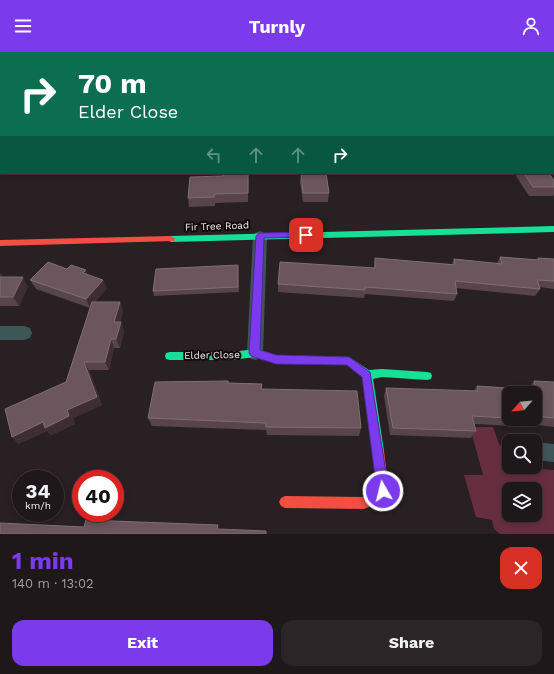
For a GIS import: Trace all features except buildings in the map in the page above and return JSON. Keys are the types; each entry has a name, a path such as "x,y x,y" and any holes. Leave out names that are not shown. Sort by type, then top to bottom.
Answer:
{"main road":[{"name":"Fir Tree Road","path":"0,243 554,229"},
{"name":"Elder Close","path":"170,356 232,356 254,353 276,359 349,361 366,375"},
{"path":"286,502 364,503 383,491 366,375 382,373 427,376"}],"street":[{"name":"Elder Close","path":"254,353 260,236"},
{"path":"0,333 24,333"},
{"path":"542,452 554,453"}],"shaded area":[{"path":"470,427 493,427 499,444 502,447 502,474 542,474 542,469 554,470 554,534 500,534 494,529 492,520 476,517 464,475 483,475"}],"traffic: fast":[{"path":"171,239 554,229"},
{"path":"170,356 232,356 255,353 276,359 349,361 367,375 382,373 427,376"},
{"path":"367,375 378,451"}],"traffic: jam":[{"path":"0,243 171,239"},
{"path":"285,502 364,503 383,491 378,451"}],"route":[{"path":"306,235 260,236 254,353 276,359 349,361 366,375 383,491"}]}
